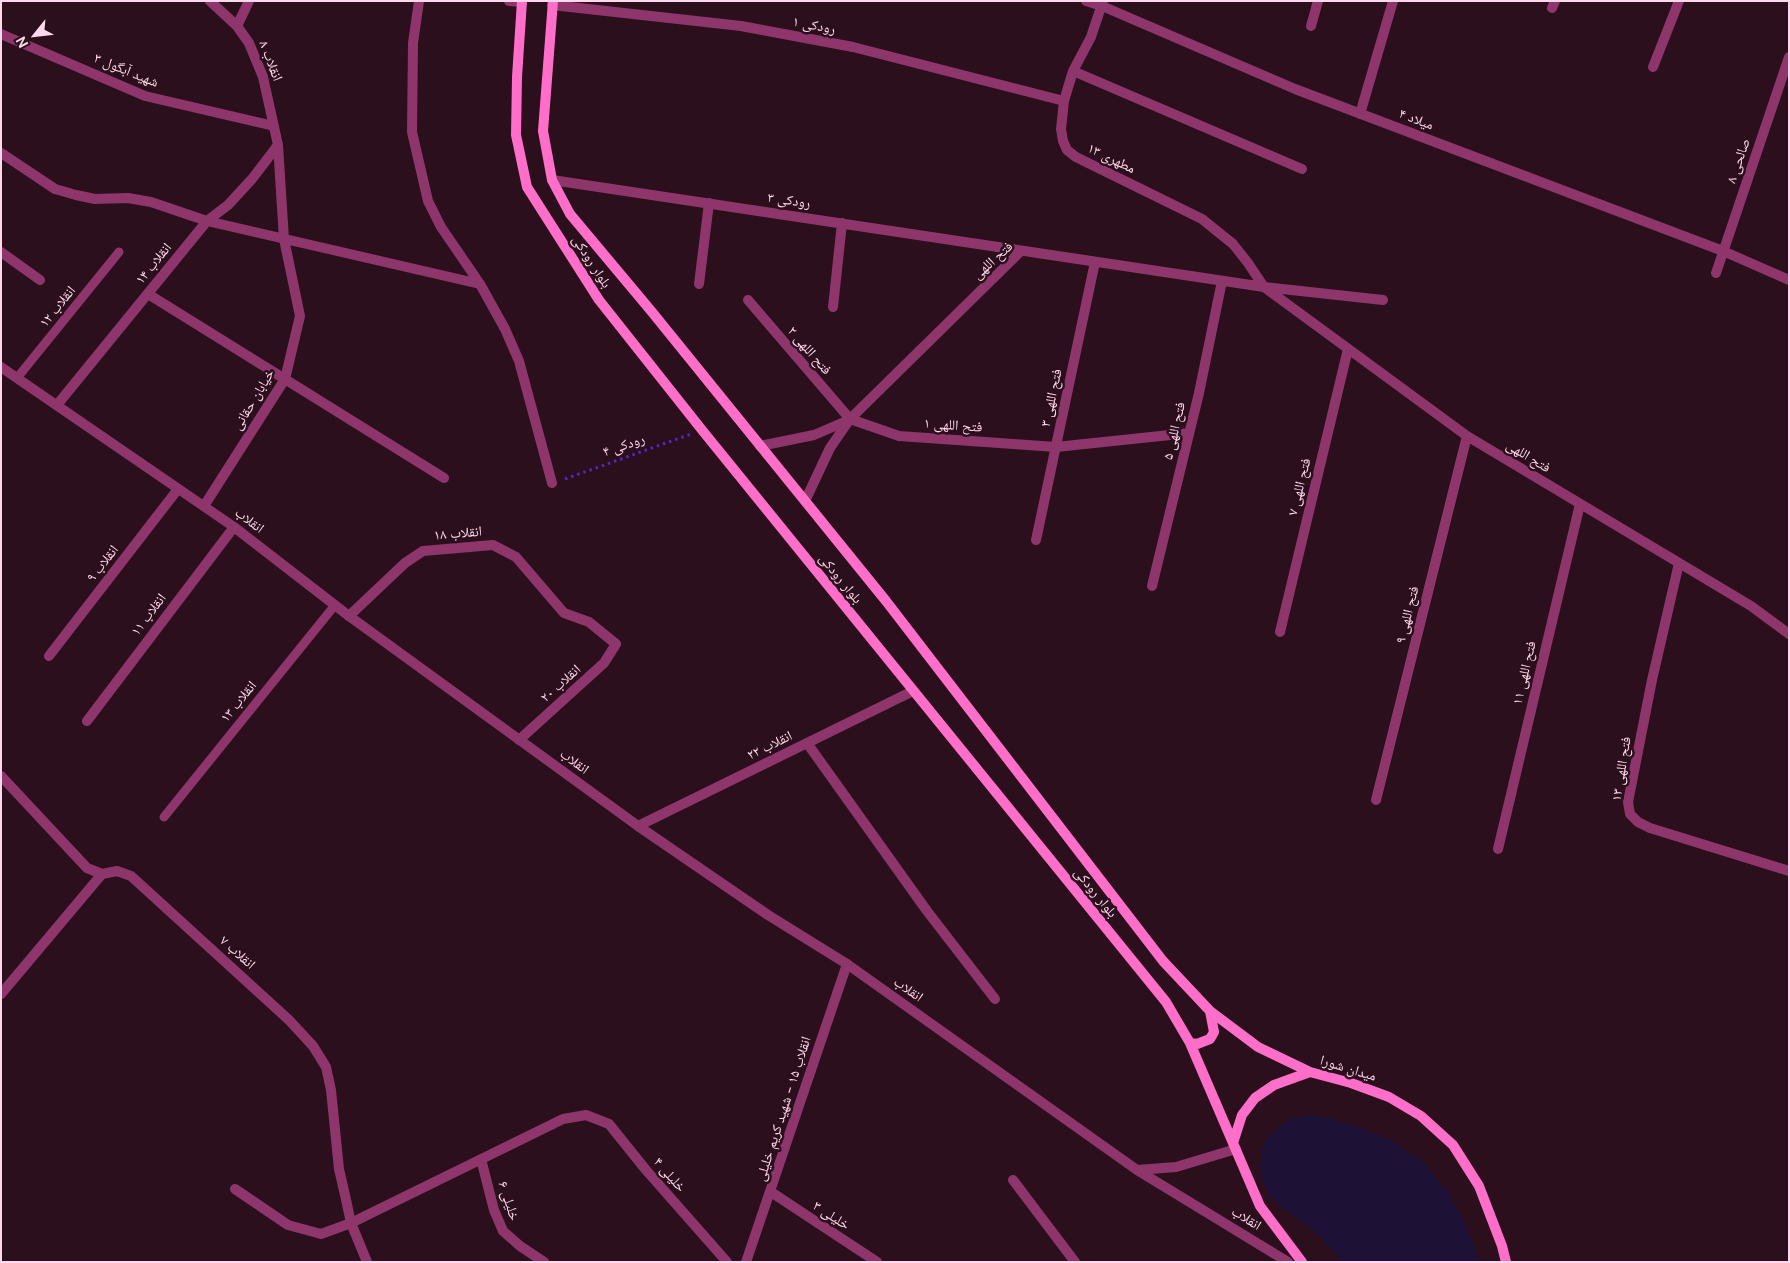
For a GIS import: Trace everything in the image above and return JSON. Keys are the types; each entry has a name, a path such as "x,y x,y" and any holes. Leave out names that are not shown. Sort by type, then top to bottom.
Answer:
{"main road":[{"name":"بلوار رودکی","path":"522,2 517,77 516,135 527,187 599,300 702,430 1166,1002 1190,1043 1234,1146"},
{"name":"بلوار رودکی","path":"553,3 543,131 552,180 570,214 886,601 1163,960 1210,1012 1258,1048 1310,1072"},
{"path":"1190,1043 1197,1044 1210,1040 1214,1032 1210,1012"},
{"name":"میدان شورا","path":"1234,1146 1242,1115 1255,1098 1274,1085 1310,1072 1351,1083 1389,1097 1421,1116 1453,1145 1479,1186 1502,1246 1506,1262"},
{"path":"1234,1146 1260,1206 1302,1262"}],"street":[{"name":"انقلاب ۸","path":"210,1 237,26 249,44 263,77 278,145"},
{"path":"237,26 249,1"},
{"path":"419,1 412,43 412,132 428,201 441,227 480,284 505,329 518,361 552,483"},
{"path":"509,1 522,2"},
{"name":"میلاد ۴","path":"1086,1 1103,4 1295,89 1723,251 1789,280"},
{"path":"1310,26 1318,1"},
{"path":"1360,114 1394,1"},
{"path":"1652,68 1679,1"},
{"name":"رودکی ۱","path":"553,3 741,26 853,47 1064,101"},
{"name":"مطهری ۱۳","path":"1103,4 1074,71 1064,101 1062,129 1063,141 1067,150 1076,157 1202,219 1233,244 1264,287"},
{"name":"شهید آبگول ۳","path":"1,34 145,96 274,126"},
{"name":"صالحی ۸","path":"1716,274 1789,57"},
{"path":"1074,71 1302,169"},
{"name":"انقلاب ۱۴","path":"57,405 207,221 228,205 252,179 278,145"},
{"name":"خیابان حقانی","path":"204,506 285,379 300,316 284,239 278,145"},
{"path":"1,153 55,189 95,199 128,198 152,202 207,221 480,284"},
{"name":"رودکی ۳","path":"552,180 1021,251"},
{"path":"699,284 709,204"},
{"path":"833,307 842,223"},
{"name":"فتح اللهی","path":"850,420 1021,251 1264,287 1383,300"},
{"path":"1,252 40,280"},
{"name":"فتح اللهی ۳","path":"1036,540 1095,262"},
{"name":"فتح اللهی ۵","path":"1152,586 1189,433 1222,281"},
{"name":"فتح اللهی","path":"1264,287 1467,436 1751,606 1789,634"},
{"path":"148,294 444,478"},
{"name":"فتح اللهی ۲","path":"748,300 850,420"},
{"name":"فتح اللهی ۷","path":"1280,632 1348,349"},
{"name":"انقلاب","path":"2,369 234,527 349,616 638,826 768,915 847,964 1137,1170 1288,1262"},
{"path":"760,446 814,434 850,420"},
{"path":"805,501 830,448 850,420"},
{"name":"فتح اللهی ۱","path":"850,420 899,436 1056,447 1189,433"},
{"name":"فتح اللهی ۹","path":"1376,800 1467,436"},
{"name":"انقلاب ۹","path":"49,656 178,489"},
{"name":"فتح اللهی ۱۱","path":"1498,850 1580,504"},
{"name":"انقلاب ۱۱","path":"87,721 234,527"},
{"name":"انقلاب ۱۸","path":"349,616 405,563 424,551 493,545 516,557 564,612 589,622 616,644"},
{"name":"فتح اللهی ۱۳","path":"1679,563 1652,680 1628,802 1630,814 1638,822 1650,828 1789,871"},
{"name":"انقلاب ۲۰","path":"519,740 604,664 616,644"},
{"name":"انقلاب ۲۲","path":"638,826 913,690"},
{"path":"807,743 927,912 995,999"},
{"path":"1,776 87,868 102,874 1,994"},
{"name":"انقلاب ۷","path":"102,874 117,871 131,876 289,1020 313,1046 326,1067 331,1090 340,1169 351,1223 368,1262"},
{"name":"انقلاب ۱۵ - شهید کریم خلیلی","path":"746,1262 847,964"},
{"name":"خلیلی ۴","path":"481,1159 563,1119 586,1115 609,1124 727,1262"},
{"path":"1137,1170 1176,1167 1234,1146"},
{"path":"235,1189 288,1225 321,1234 351,1223 481,1159"},
{"name":"خلیلی ۶","path":"481,1159 494,1210 502,1231 544,1262"},
{"path":"1013,1180 1075,1262"},
{"name":"خلیلی ۳","path":"771,1192 877,1262"}],"lane":[{"name":"انقلاب ۱۲","path":"17,378 119,252"},
{"name":"انقلاب ۱۳","path":"164,817 335,605"}],"path":[{"name":"رودکی ۴","path":"552,483 702,430"}],"shaded area":[{"path":"1310,1115 1325,1117 1358,1127 1393,1141 1423,1162 1449,1193 1466,1225 1480,1262 1339,1262 1336,1254 1315,1232 1281,1207 1270,1196 1263,1182 1260,1166 1262,1150 1269,1136 1280,1125 1294,1118"}]}
